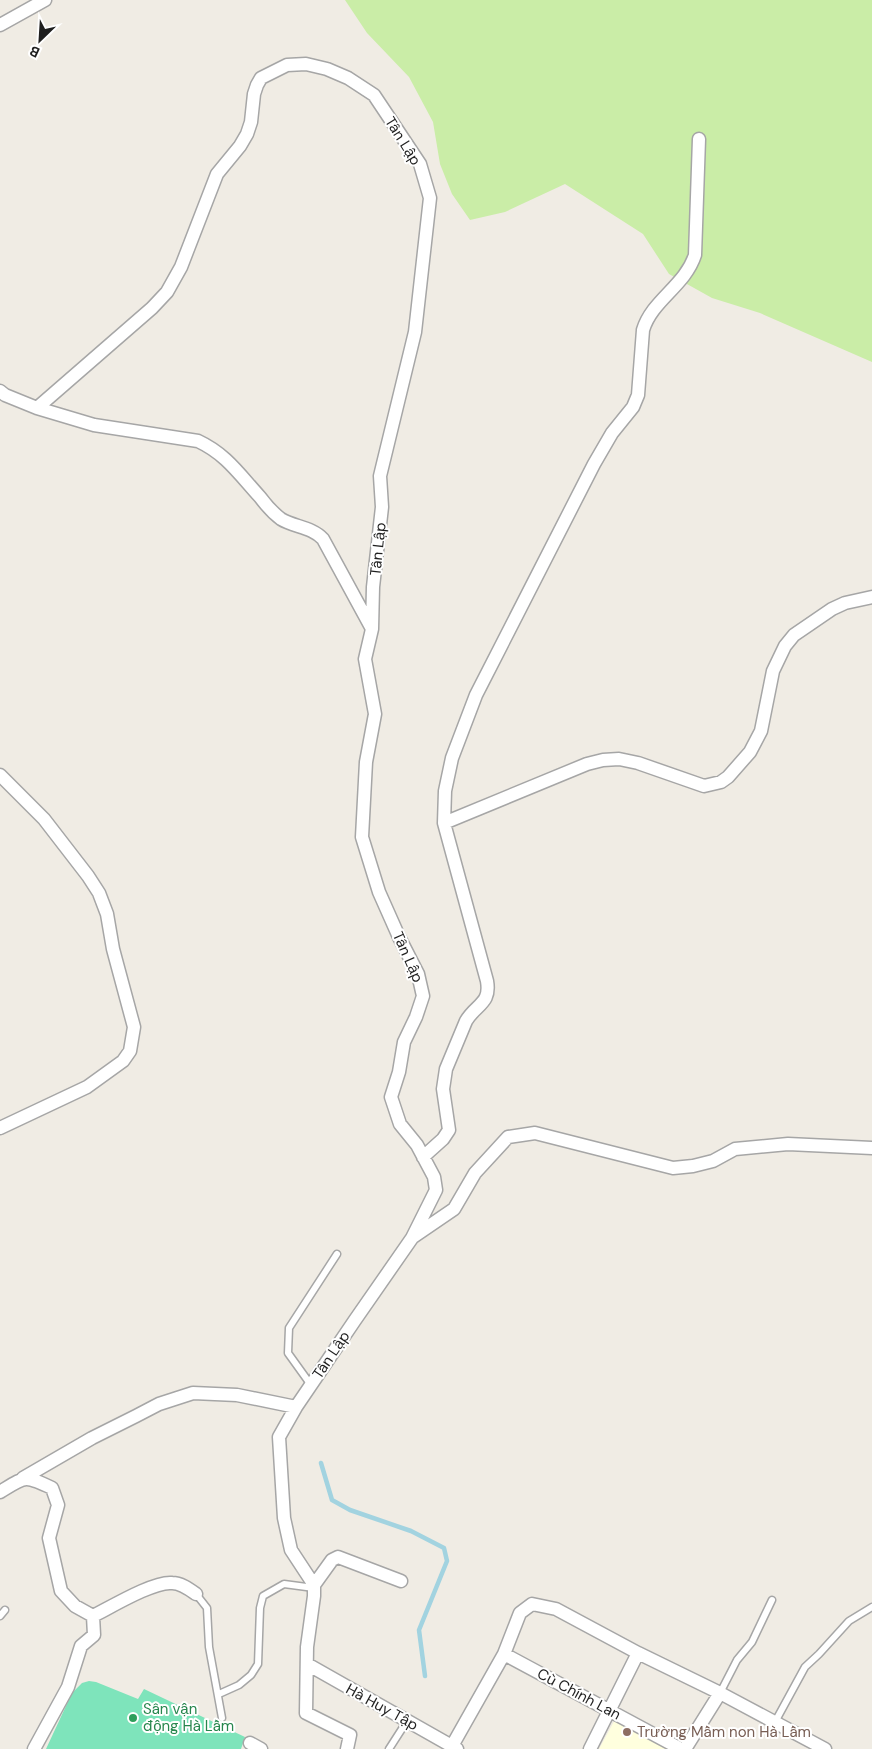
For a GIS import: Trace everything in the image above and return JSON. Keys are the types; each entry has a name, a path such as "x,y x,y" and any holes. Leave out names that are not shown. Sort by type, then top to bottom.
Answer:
{"street":[{"path":"0,24 45,0"},
{"name":"Tân Lập","path":"38,408 152,308 166,292 181,267 217,174 240,146 247,134 251,122 254,94 262,78 287,65 306,64 327,69 348,78 374,95 420,164 430,198 415,332 380,476 382,507 373,587 372,629 365,659 375,714 366,762 362,837 379,892 398,937 418,974 423,996 416,1017 404,1042 399,1072 392,1097 400,1124 417,1145 434,1177 436,1190 412,1238 296,1407 279,1437 284,1518 291,1550 314,1586"},
{"path":"423,1157 443,1139 449,1130 443,1089 446,1068 466,1021 482,1004 488,993 487,981 444,824 445,791 452,758 476,695 594,464 612,433 636,402 645,321 692,265 694,255 698,139"},
{"path":"0,391 5,395 38,408 94,425 198,441 211,447 224,457 273,512 290,523 318,534 323,539 372,629"},
{"path":"444,824 587,764 603,760 619,759 638,763 704,786 721,782 728,778 750,752 761,731 773,671 784,646 794,635 832,609 852,601 872,597"},
{"path":"0,775 44,819 88,876 99,894 107,914 113,949 134,1027 130,1051 123,1060 87,1087 0,1128"},
{"path":"0,1133 0,1140"},
{"path":"412,1238 454,1209 475,1173 508,1137 535,1134 673,1168 713,1161 735,1149 788,1144 872,1148"},
{"path":"0,1492 92,1438 159,1404 193,1393 237,1396 296,1407"},
{"path":"22,1478 32,1479 52,1488 58,1505 49,1538 61,1591 74,1606 93,1616"},
{"path":"347,1749 350,1735 306,1713 306,1664 314,1586 332,1560 338,1557 401,1581"},
{"path":"93,1616 160,1583 173,1582 184,1586 196,1594"},
{"path":"455,1748 504,1654 520,1613 532,1604 556,1609 638,1653 720,1692 825,1749"},
{"path":"34,1749 68,1687 82,1646 94,1635 93,1616"},
{"path":"590,1749 638,1653"},
{"name":"Cù Chính Lan","path":"504,1654 681,1749"},
{"name":"Hà Huy Tập","path":"306,1664 455,1748"},
{"path":"685,1749 720,1692"}],"lane":[{"path":"311,1385 288,1353 289,1328 337,1254"},
{"path":"219,1694 239,1684 251,1675 258,1664 260,1608 263,1596 284,1584 314,1586"},
{"path":"196,1594 207,1608 209,1647 222,1718"},
{"path":"720,1692 737,1660 752,1642 772,1600"},
{"path":"775,1722 805,1666 819,1654 849,1621 872,1607"},
{"path":"389,1749 407,1720"}],"shaded area":[{"name":"Trường Mầm non Hà Lầm","path":"617,1716 676,1749 599,1749"}],"green space":[{"path":"345,0 872,0 872,362 760,313 712,298 669,274 643,234 565,184 505,212 470,220 452,194 440,164 433,122 409,77 367,33"},
{"name":"Sân vận động Hà Lầm","path":"89,1681 138,1699 144,1689 245,1737 241,1749 46,1749 72,1693 82,1683"}],"waterway":[{"path":"321,1463 332,1500 350,1510 411,1531 444,1548 447,1561 419,1630 425,1676"}],"place":[{"name":"Sân vận động Hà Lầm","path":"133,1718"},
{"name":"Trường Mầm non Hà Lầm","path":"627,1732"}]}
